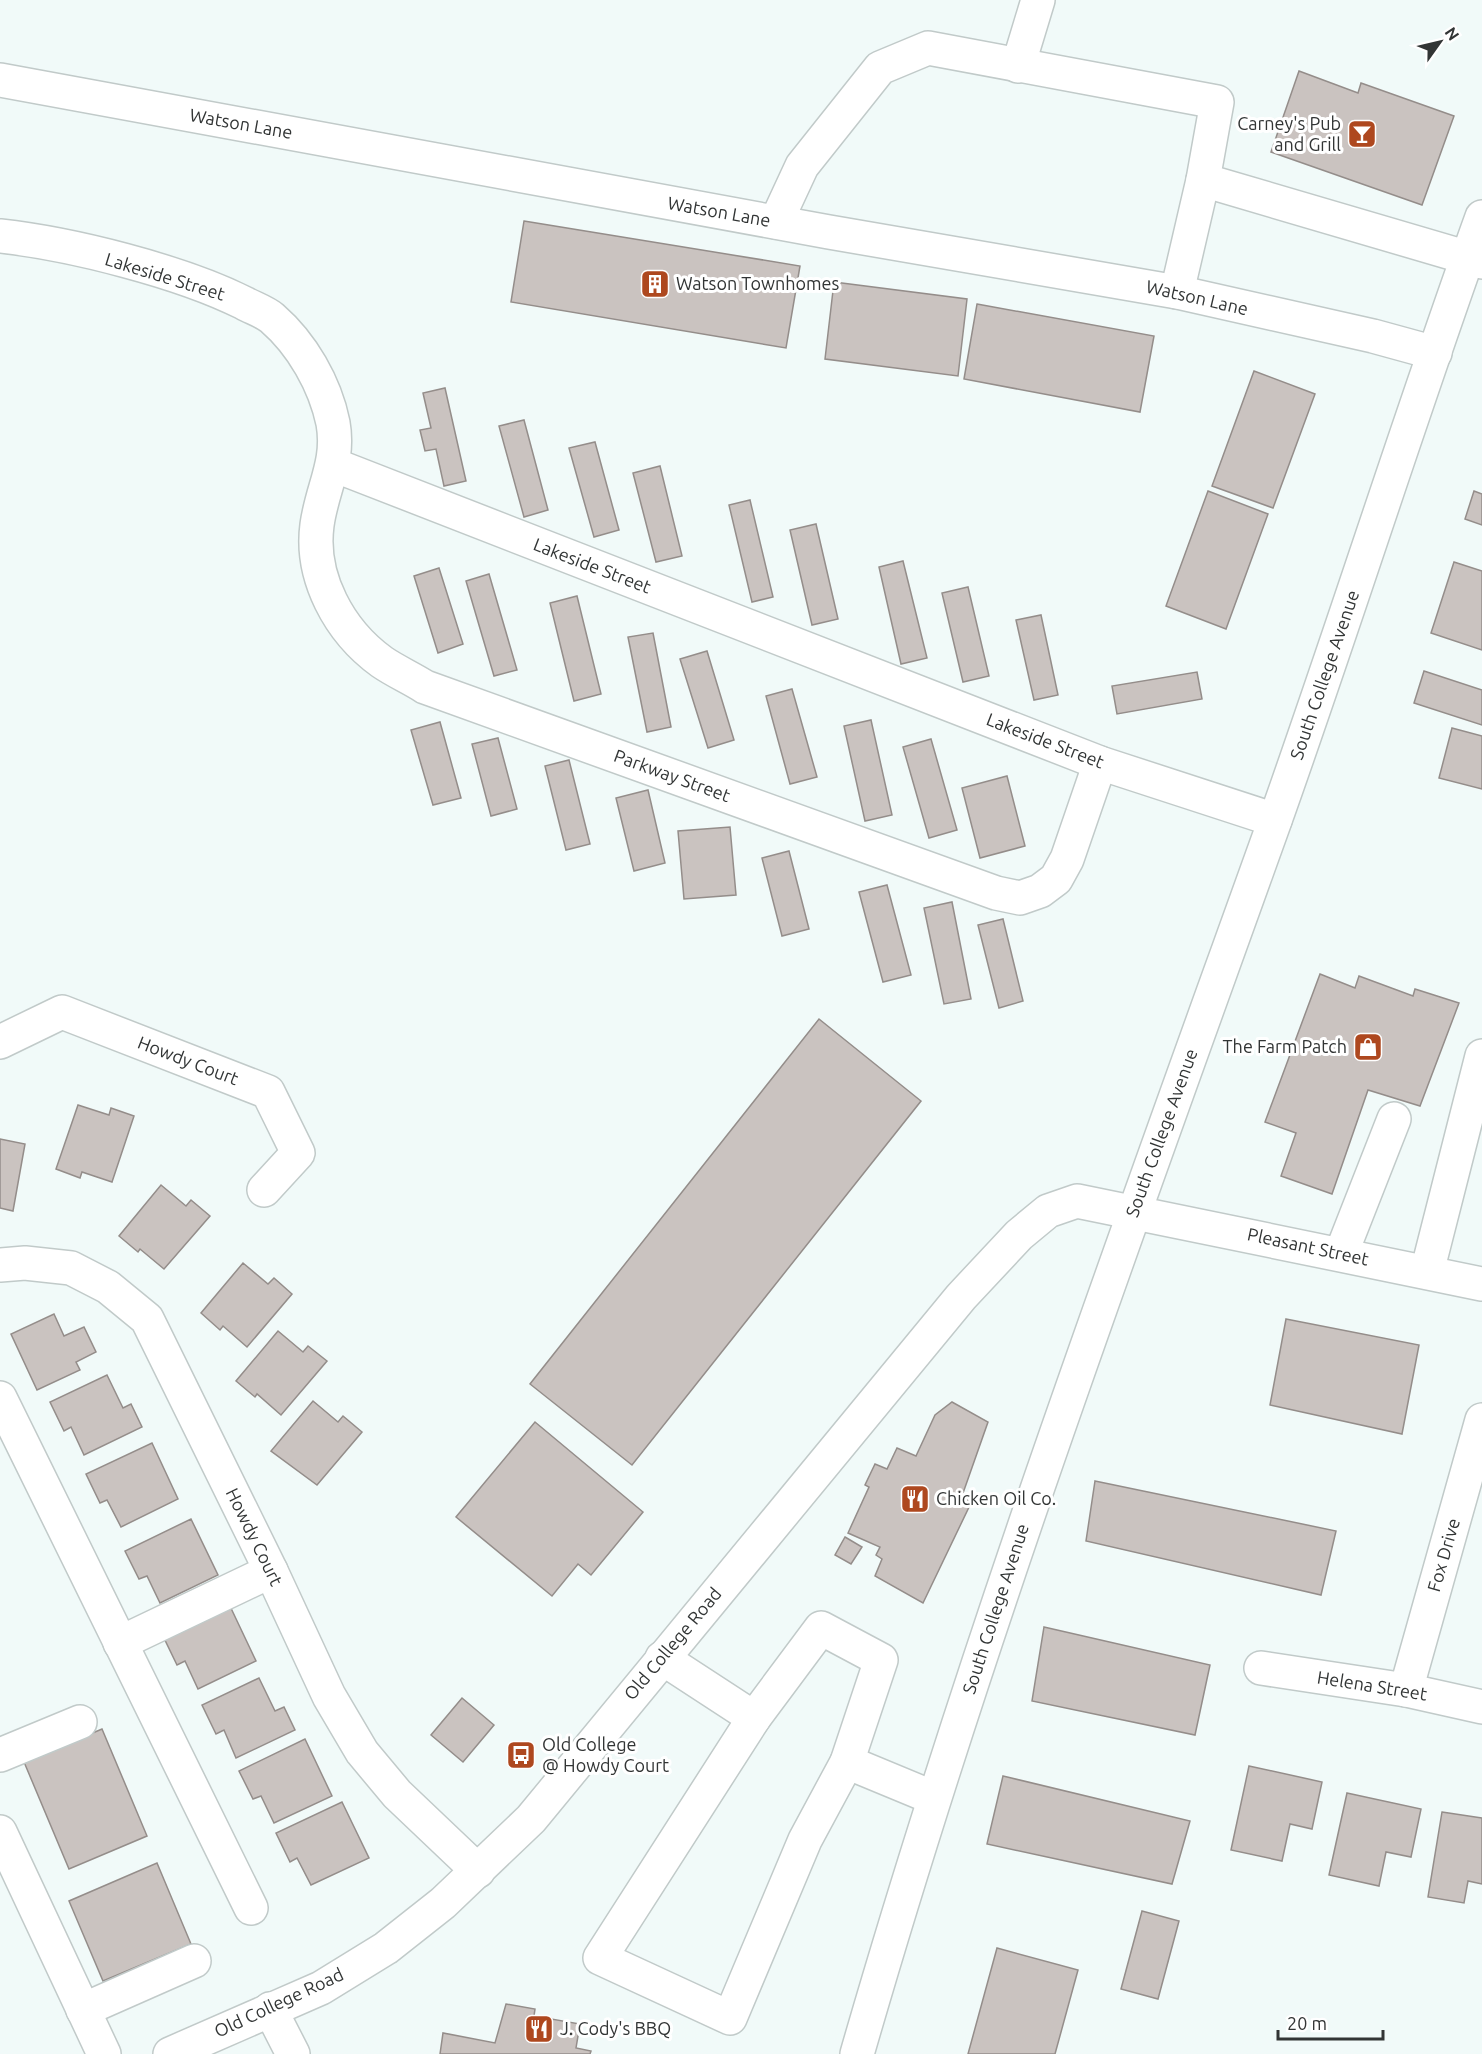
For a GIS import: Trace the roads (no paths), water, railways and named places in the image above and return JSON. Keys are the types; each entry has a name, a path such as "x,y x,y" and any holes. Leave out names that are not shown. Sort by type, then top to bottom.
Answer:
{"street":[{"path":"1018,66 1038,0"},
{"path":"776,222 802,166 880,69 928,48 1217,102 1203,180 1177,292"},
{"name":"Watson Lane","path":"0,80 776,222 1177,292 1373,336 1435,353"},
{"path":"1203,180 1475,260"},
{"name":"South College Avenue","path":"857,2054 934,1798 1028,1512 1133,1211 1275,820 1435,353 1475,260 1482,217"},
{"name":"Lakeside Street","path":"0,236 37,240 217,290 271,317 301,348 322,387 333,424 334,465 1100,763 1275,820"},
{"name":"Parkway Street","path":"334,465 317,524 317,567 332,604 348,632 381,661 425,687 996,893 1020,898 1040,891 1056,879 1067,859 1100,763"},
{"name":"Howdy Court","path":"0,1042 62,1012 268,1092 298,1153 264,1191"},
{"path":"1427,1272 1482,1056"},
{"path":"1341,1254 1394,1119"},
{"name":"Old College Road","path":"170,2054 321,1988 386,1948 443,1903 531,1819 961,1297 1019,1235 1048,1211 1077,1202 1133,1211"},
{"name":"Pleasant Street","path":"1133,1211 1482,1284"},
{"name":"Howdy Court","path":"0,1265 25,1263 71,1268 108,1287 147,1319 271,1571 329,1696 362,1752 397,1794 478,1871"},
{"path":"0,1398 251,1908"},
{"name":"Fox Drive","path":"1406,1690 1482,1420"},
{"path":"120,1643 271,1571"},
{"path":"821,1628 881,1660 847,1762 805,1840 730,2018 600,1958 754,1718 821,1628"},
{"path":"662,1658 754,1718"},
{"name":"Helena Street","path":"1261,1668 1406,1690 1482,1707"},
{"path":"0,1755 80,1722"},
{"path":"847,1762 934,1798"},
{"path":"0,1832 104,2054"},
{"path":"84,2010 194,1961"},
{"path":"270,2009 293,2054"}],"place":[{"name":"Carney's Pub and Grill","path":"1362,134"},
{"name":"Watson Townhomes","path":"655,284"},
{"name":"The Farm Patch","path":"1368,1047"},
{"name":"Chicken Oil Co.","path":"915,1499"},
{"name":"Old College @ Howdy Court","path":"521,1755"},
{"name":"J. Cody's BBQ","path":"539,2029"}]}
